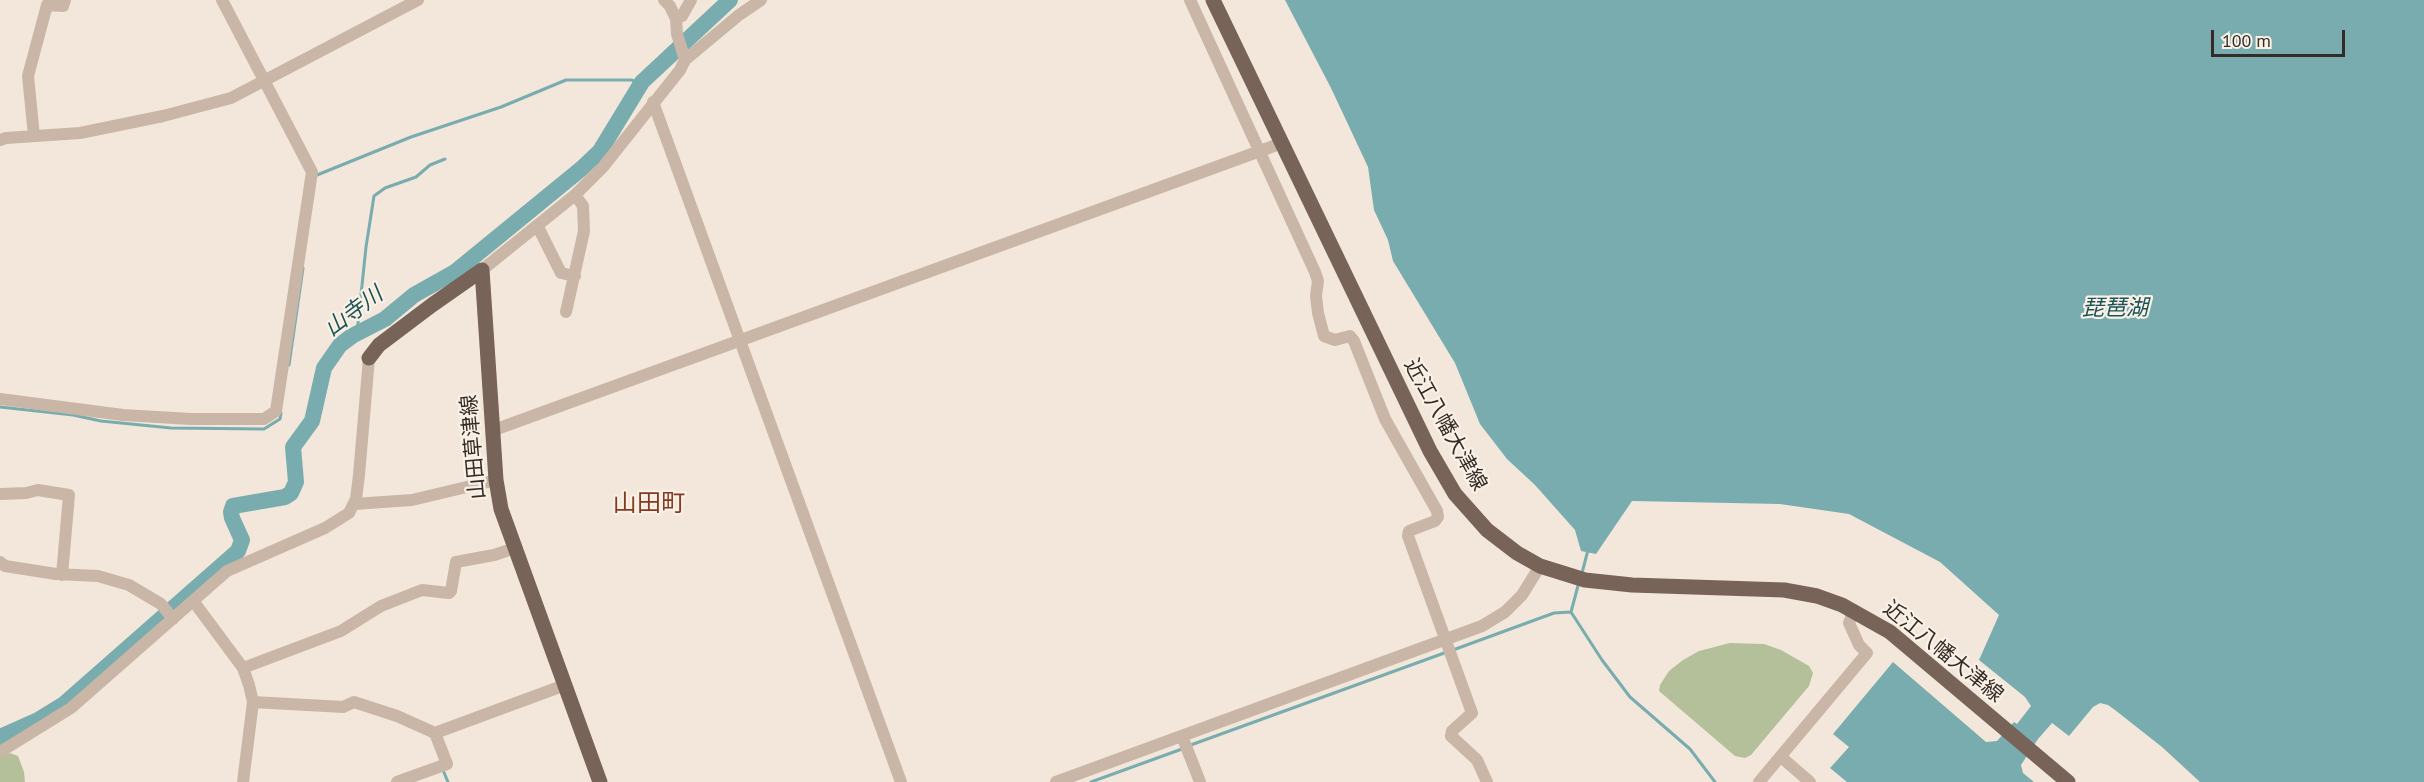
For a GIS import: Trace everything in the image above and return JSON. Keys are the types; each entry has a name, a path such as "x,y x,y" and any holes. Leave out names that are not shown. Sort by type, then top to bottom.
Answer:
{"main road":[{"name":"近江八幡大津線","path":"1213,0 1413,418 1455,494 1476,520 1510,548 1540,566 1580,578 1632,585 1784,590 1816,596 1854,610 1890,632 2068,782"},
{"path":"369,358 379,345 482,270"},
{"name":"山田草津線","path":"482,270 496,480 501,509 600,782"}],"street":[{"path":"34,136 28,76 47,5 63,6 65,0"},
{"path":"0,399 123,415 255,420 273,415 280,397 312,172 222,0"},
{"path":"0,140 80,133 163,116 231,98 418,0"},
{"path":"482,270 538,227 603,167 680,70 684,57 677,34 676,19 670,6 664,0"},
{"path":"676,19 682,16 691,0"},
{"path":"684,57 761,0"},
{"path":"1190,0 1315,272 1318,281 1316,296 1318,313 1324,336 1335,340 1350,336 1354,341 1385,419 1437,511 1438,516 1435,521 1409,531 1408,536 1472,713 1452,731 1451,735 1477,760 1487,782"},
{"path":"653,102 901,782"},
{"path":"494,430 1281,143"},
{"path":"566,312 584,231 583,206 575,195"},
{"path":"538,227 561,273 575,276"},
{"path":"0,752 71,708 227,571 325,528 344,517 354,504 364,430 369,358"},
{"path":"354,504 412,500 496,480"},
{"path":"0,494 38,490 69,495 62,575"},
{"path":"243,668 341,631 381,606 422,590 449,593 456,561 494,555 515,548"},
{"path":"0,562 15,568 62,575 98,576 129,585 161,604 173,619"},
{"path":"1056,782 1185,744 1449,648 1505,612 1530,585 1540,566"},
{"path":"194,602 243,668 253,702 243,782"},
{"path":"1759,782 1867,653 1859,645 1849,623 1854,610"},
{"path":"253,702 343,707 354,702 397,716 435,733 565,685"},
{"path":"397,782 447,764 435,733"},
{"path":"1185,744 1200,782"},
{"path":"1781,757 1810,782"}],"green space":[{"path":"1730,643 1764,644 1781,650 1809,666 1813,673 1809,686 1751,755 1745,758 1735,756 1659,691 1669,671 1683,660 1699,651"},
{"path":"10,753 18,756 25,782 0,782 0,757"}],"water":[{"name":"琵琶湖","path":"1285,0 2424,0 2424,782 2200,782 2162,747 2108,705 2100,703 2093,707 2069,736 2052,723 2038,739 2021,765 2023,773 2034,782 1847,782 1830,768 1849,747 1833,734 1893,662 1986,742 1997,741 2014,722 2017,724 2031,706 2025,697 1979,660 1999,615 1940,562 1849,514 1780,504 1632,501 1596,554 1581,551 1575,530 1535,485 1507,459 1480,424 1455,363 1393,261 1388,240 1374,210 1368,167 1331,88"}],"waterway":[{"name":"山寺川","path":"0,737 38,720 64,704 238,551 242,540 232,518 233,506 285,497 291,493 296,482 293,447 312,421 324,368 340,345 385,319 414,295 455,272 581,169 600,151 642,82 730,0"},
{"path":"317,175 411,137 501,107 566,80 632,80 640,85"},
{"path":"357,333 374,196 385,188 416,177 430,165 445,159"},
{"path":"289,365 303,268"},
{"path":"0,407 171,428 264,429 280,419 281,413"},
{"path":"1582,573 1588,550"},
{"path":"1571,612 1579,582"},
{"path":"1571,612 1602,660 1630,697 1690,749 1715,782"},
{"path":"1453,650 1554,613 1571,612"},
{"path":"1188,746 1447,652"},
{"path":"1091,782 1182,749"},
{"path":"443,770 448,782"}],"district":[{"name":"山田町","path":"649,504"}]}
